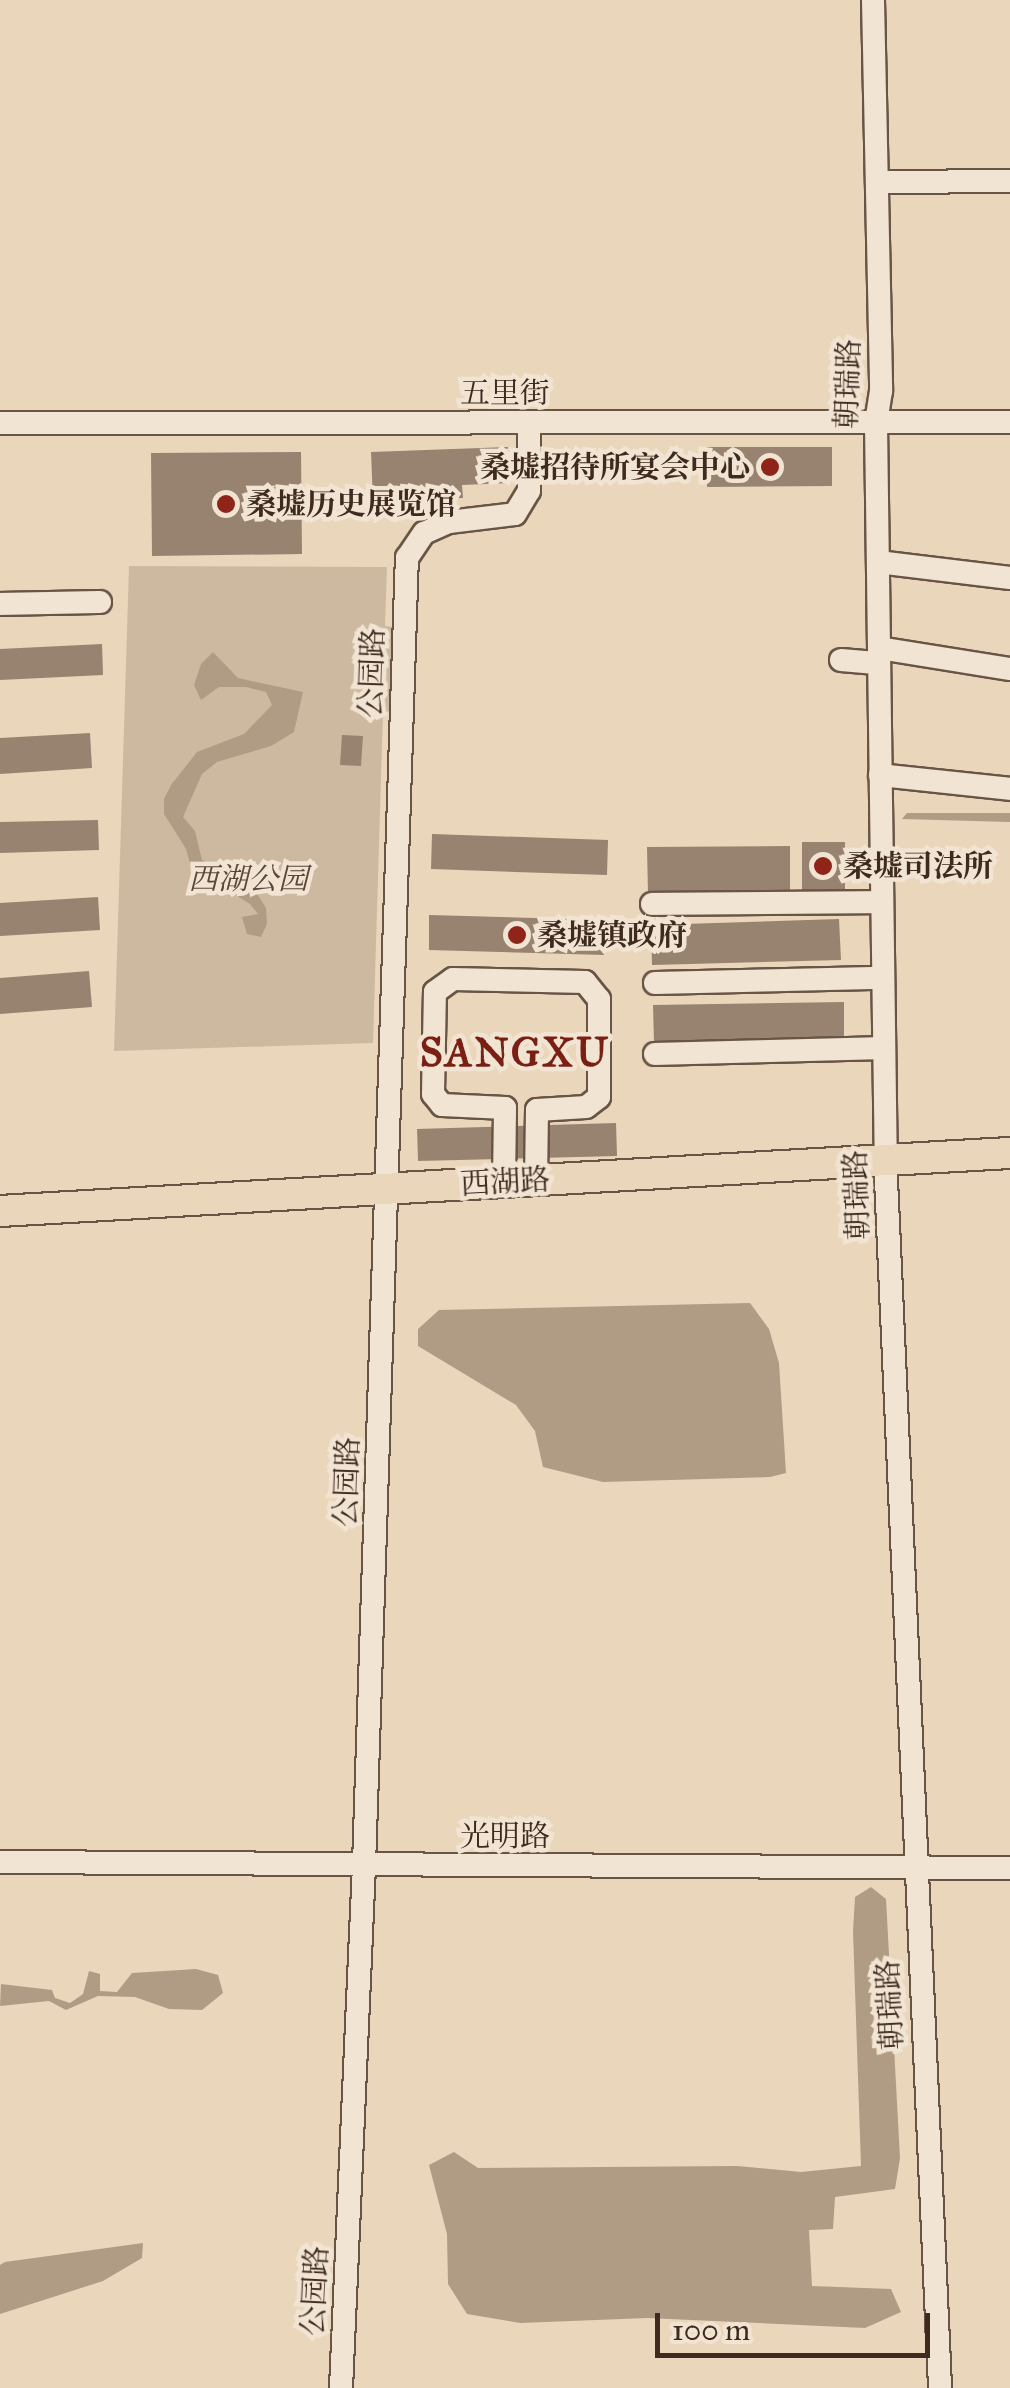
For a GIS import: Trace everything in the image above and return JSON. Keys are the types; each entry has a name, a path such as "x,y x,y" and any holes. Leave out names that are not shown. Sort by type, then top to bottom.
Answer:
{"main road":[{"name":"西湖路","path":"0,1228 386,1198 885,1169 1010,1153"},
{"name":"西湖路","path":"0,1211 386,1198 536,1180 885,1169 1010,1172"}],"street":[{"name":"朝瑞路","path":"873,0 882,392 876,423 885,1169 940,2388"},
{"path":"878,182 1010,181"},
{"name":"五里街","path":"0,423 1010,422"},
{"name":"公园路","path":"341,2388 364,1864 405,578 407,558 424,533 449,522 485,521 515,514 530,491 529,423"},
{"path":"878,562 1010,578"},
{"path":"0,604 100,602"},
{"path":"841,660 879,656 1010,669"},
{"path":"880,775 1010,789"},
{"path":"652,904 882,902"},
{"path":"655,982 883,978"},
{"path":"504,1182 505,1108 442,1105 433,1094 435,992 453,979 585,982 599,999 599,1097 586,1107 537,1110 536,1180"},
{"path":"656,1054 884,1048"},
{"name":"光明路","path":"0,1862 1010,1868"}],"green space":[{"name":"西湖公园","path":"129,566 387,567 385,626 397,627 393,711 383,712 373,1043 114,1051"}],"shaded area":[{"path":"213,652 238,678 303,692 294,732 271,746 217,762 202,774 183,817 195,831 202,860 257,894 266,908 267,924 261,937 247,934 242,917 258,914 250,904 191,867 186,849 164,814 164,799 171,785 197,752 244,734 272,705 266,692 246,687 219,687 201,700 194,685 201,664"},
{"path":"907,813 1010,813 1010,822 902,819"},
{"path":"750,1303 769,1329 779,1363 786,1473 770,1477 603,1482 543,1467 535,1431 516,1405 418,1346 418,1329 439,1310"},
{"path":"871,1887 886,1899 900,2158 895,2189 835,2197 833,2229 809,2230 812,2286 891,2289 901,2312 865,2328 647,2318 520,2323 467,2314 448,2284 447,2234 429,2165 454,2152 478,2168 737,2166 801,2172 861,2166 853,1931 855,1897"},
{"path":"196,1969 218,1975 223,1993 202,2010 169,2009 135,1997 98,1996 66,2010 49,2001 0,2006 1,1984 52,1990 55,1998 70,2003 83,1994 89,1971 100,1974 100,1991 117,1992 132,1973"},
{"path":"143,2243 142,2258 103,2281 0,2314 0,2265 5,2262"}],"building":[{"path":"508,447 509,483 462,485 463,498 373,501 371,452"},
{"name":"桑墟招待所宴会中心","path":"707,447 832,447 832,486 707,487"},
{"name":"桑墟历史展览馆","path":"301,452 302,554 152,556 151,453"},
{"path":"102,644 103,675 0,680 0,649"},
{"path":"90,733 92,768 0,774 0,738"},
{"path":"342,735 363,736 361,766 340,765"},
{"path":"98,820 99,850 0,853 0,822"},
{"path":"432,834 608,840 607,875 431,869"},
{"name":"桑墟司法所","path":"802,842 845,842 845,891 802,891"},
{"path":"790,846 790,893 648,894 647,847"},
{"path":"98,897 100,930 0,936 0,903"},
{"name":"桑墟镇政府","path":"429,915 605,920 604,955 429,950"},
{"path":"839,919 841,960 652,965 651,925"},
{"path":"89,971 92,1007 0,1014 0,978"},
{"path":"844,1002 844,1040 654,1043 653,1005"},
{"path":"616,1123 617,1156 418,1161 417,1129"}],"place":[{"name":"桑墟招待所宴会中心","path":"770,467"},
{"name":"桑墟历史展览馆","path":"226,504"},
{"name":"桑墟司法所","path":"823,866"},
{"name":"桑墟镇政府","path":"517,935"}],"district":[{"name":"SANGXU","path":"515,1053"}]}
